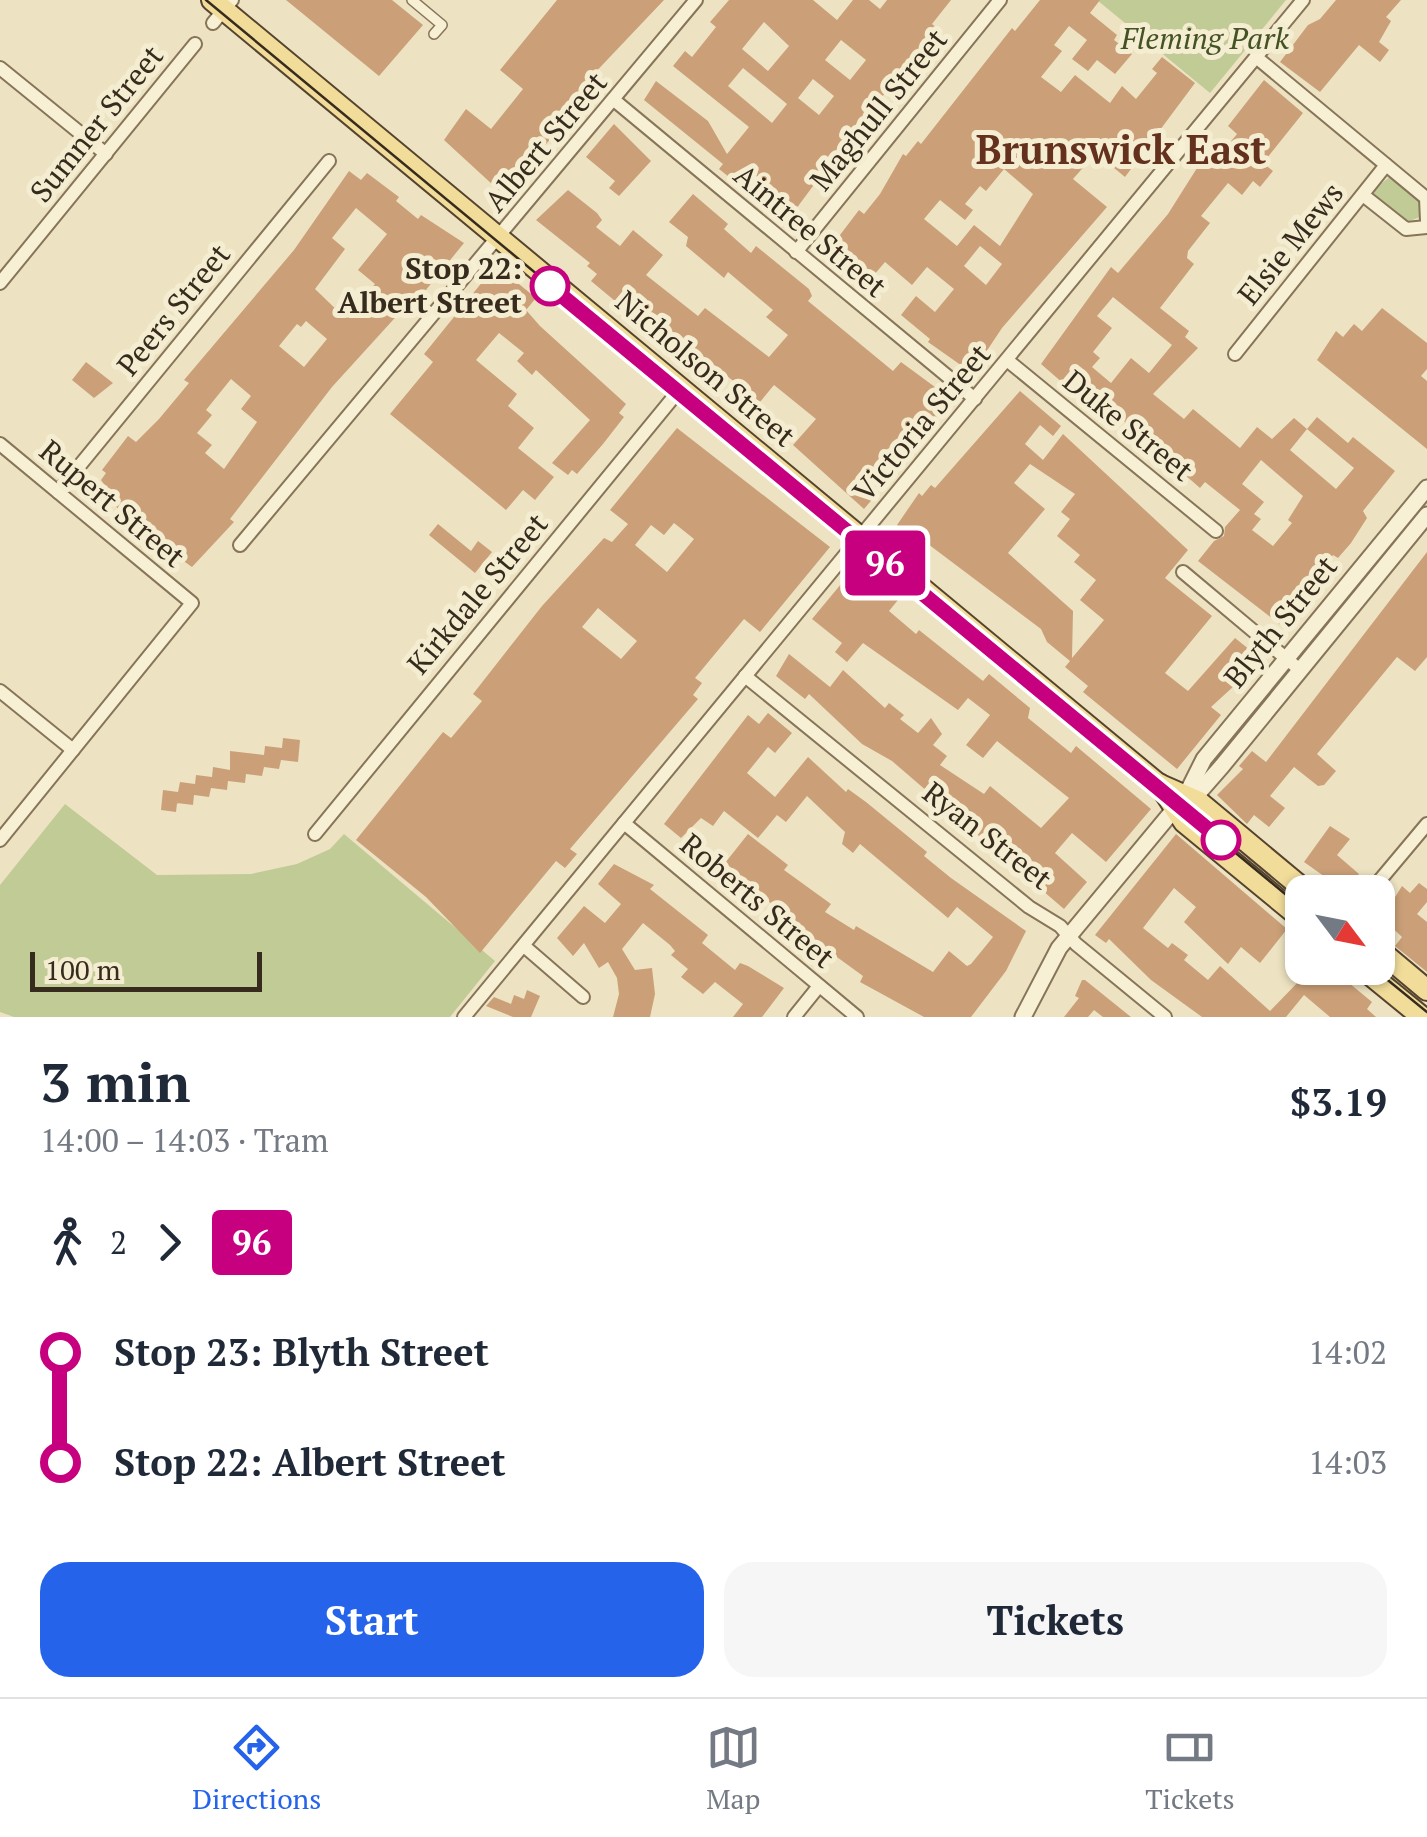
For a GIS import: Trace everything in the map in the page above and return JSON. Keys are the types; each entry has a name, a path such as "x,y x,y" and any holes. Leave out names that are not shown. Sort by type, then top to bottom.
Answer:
{"main road":[{"name":"Nicholson Street","path":"220,8 1158,784 1285,903"},
{"name":"Nicholson Street","path":"1179,802 1285,876"},
{"path":"1395,963 1427,990"},
{"path":"1383,985 1422,1017"}],"street":[{"path":"412,0 442,24 434,34"},
{"name":"Albert Street","path":"240,545 696,0"},
{"name":"Maghull Street","path":"796,252 1000,0"},
{"name":"Victoria Street","path":"464,1017 1303,0"},
{"name":"Sumner Street","path":"0,283 196,44"},
{"path":"1256,57 1426,198 1427,224 1406,228 1363,194"},
{"path":"0,68 106,154"},
{"name":"Aintree Street","path":"614,100 975,398"},
{"name":"Peers Street","path":"58,492 329,161"},
{"name":"Elsie Mews","path":"1235,354 1386,165"},
{"name":"Duke Street","path":"1007,360 1216,531"},
{"name":"Kirkdale Street","path":"315,834 681,388"},
{"name":"Rupert Street","path":"0,444 192,603 73,750"},
{"name":"Blyth Street","path":"1023,1017 1068,936 1179,802 1205,785 1427,488"},
{"name":"Blyth Street","path":"1293,664 1427,516"},
{"path":"1183,572 1293,664"},
{"name":"Ryan Street","path":"747,673 772,687 775,696 1029,907 1040,910 1165,1017"},
{"path":"0,690 73,750 0,840"},
{"name":"Roberts Street","path":"624,823 857,1017"},
{"path":"1384,875 1427,824"},
{"path":"524,946 582,996"},
{"path":"794,1017 819,986"}],"green space":[{"name":"Fleming Park","path":"1097,0 1286,0 1210,93"},
{"path":"1392,175 1420,201 1420,217 1407,222 1374,199 1371,192"},
{"path":"65,804 157,875 251,874 297,864 330,849 344,834 495,961 450,1017 14,1017 0,1012 0,885"}],"building":[{"path":"286,0 392,0 423,25 379,76"},
{"path":"557,0 664,0 589,79 598,87 584,104 588,108 571,128 564,122 530,164 535,168 512,197 506,197 444,140 466,109 491,129 523,89 500,70"},
{"path":"729,0 813,0 837,20 853,0 869,0 880,9 887,0 951,0 932,24 942,32 934,41 930,38 898,86 894,83 862,120 793,213 761,189 754,197 719,169 723,164 644,100 656,81 708,121 727,154 749,127 673,66 685,51 692,57 716,27 710,22","holes":["764,22 789,46 768,71 742,49","841,40 866,60 850,80 825,60","743,68 787,104 772,123 728,86","813,79 834,96 819,115 798,98"]},
{"path":"1040,0 1100,0 1090,13 1117,35 1114,40 1132,54 1115,74 1097,60 1088,71 1072,59 1087,40 1069,26 1054,45 1062,51 1041,77 1061,92 1075,75 1110,103 1122,86 1136,99 1157,73 1152,69 1162,57 1195,83 1125,177 1096,153 1073,179 1107,207 1002,328 972,373 928,342 930,339 901,315 916,296 935,312 954,289 927,267 912,285 885,262 863,288 824,256 859,210 864,214 880,194 903,154 906,156 918,141 921,144 1012,28 1015,31","holes":["1004,169 1033,194 1000,246 974,225 957,246 924,219 940,200 965,220 973,210 965,204 980,186 986,191","980,246 1002,264 986,285 964,266"]},
{"path":"1336,0 1401,0 1386,17 1391,21 1379,42 1389,50 1380,62 1359,45 1320,92 1280,62 1308,25 1320,19"},
{"path":"1264,80 1303,113 1263,163 1273,171 1260,187 1253,181 1242,195 1228,183 1201,216 1210,223 1188,251 1187,258 1194,264 1160,308 1189,331 1185,337 1198,348 1153,394 1184,419 1193,409 1240,448 1257,427 1272,439 1294,418 1307,429 1317,417 1348,443 1353,437 1395,471 1363,511 1367,518 1351,543 1338,558 1333,555 1282,626 1198,561 1214,541 1224,536 1225,527 1240,510 1205,482 1200,488 1071,375 1064,384 1041,364 1111,267 1118,273 1168,214 1209,149 1218,157 1237,134 1228,126","holes":["1113,297 1172,345 1149,373 1131,358 1111,383 1092,367 1100,358 1093,352 1112,328 1097,316","1307,429 1354,468 1336,489 1290,450","1261,460 1303,496 1288,520 1292,523 1273,546 1252,530 1261,519 1254,514 1264,502 1242,484"]},
{"path":"614,124 651,161 619,196 609,188 615,181 586,157"},
{"path":"349,171 361,180 367,173 399,197 396,201 418,219 421,215 464,243 417,301 413,298 332,387 230,519 234,522 192,567 144,533 105,496 109,491 101,480 106,473 102,470 128,436 136,442 159,419 189,383 184,380 294,250","holes":["356,208 387,234 358,270 375,284 357,306 352,303 342,315 315,289 345,249 332,238","306,321 327,339 304,367 279,346 297,324 301,327","231,379 251,396 241,409 257,422 224,469 205,453 212,445 197,433 212,415 206,410"]},
{"path":"568,190 597,213 602,220 596,227 620,246 633,230 663,255 646,275 698,316 705,308 769,357 788,335 766,317 773,310 728,272 724,278 686,246 688,237 669,222 693,194 728,224 724,229 751,253 756,246 809,289 812,296 808,301 893,371 901,362 954,401 920,441 910,433 891,457 901,465 864,509 793,445 816,419 774,385 760,402 628,298 621,306 591,281 597,274 587,266 590,263 536,220"},
{"path":"496,265 536,298 526,310 540,326 626,404 619,413 624,417 603,444 577,474 572,470 568,475 552,463 590,420 536,370 532,375 517,361 524,353 499,333 476,360 517,394 508,406 534,428 518,448 554,477 535,500 523,490 506,510 390,414 433,362 424,354"},
{"path":"1382,308 1427,343 1427,369 1421,376 1427,381 1427,449 1317,360 1336,331 1343,337 1354,324 1362,331"},
{"path":"86,362 113,383 94,398 72,380"},
{"path":"1020,391 1061,426 1053,436 1040,425 1025,444 1043,460 1063,434 1188,550 1165,578 1212,616 1165,673 1188,691 1235,638 1255,654 1240,673 1245,676 1211,707 1221,715 1177,769 1083,692 1088,686 1065,667 1070,661 1047,642 1041,629 924,541 918,547 897,525 919,493 922,496 931,485 935,488","holes":["1030,464 1075,494 1061,512 1070,519 1057,536 1080,555 1074,562 1096,580 1080,600 1104,620 1072,658 1073,611 1008,553 1045,509 1014,483"]},
{"path":"677,428 830,547 760,632 744,619 695,678 702,683 693,695 698,699 570,849 577,854 565,868 556,861 480,953 426,897 356,840 443,732 451,738 482,701 473,694 542,606 604,538 612,542 628,524 610,510","holes":["674,523 694,539 667,572 635,545 651,525 664,535","598,608 637,641 621,659 582,627"]},
{"path":"438,524 471,551 478,541 492,552 475,573 429,535"},
{"path":"1427,552 1427,657 1415,671 1397,657 1317,754 1336,771 1324,785 1318,786 1294,767 1270,796 1285,808 1269,827 1254,815 1247,824 1217,795 1243,769 1239,766 1252,751 1266,762"},
{"path":"856,566 898,600 889,611 916,634 919,630 983,681 989,674 1030,708 1028,718 1071,753 1076,746 1151,809 1106,862 1072,833 1055,853 1087,882 1064,909 892,761 862,744 809,694 805,699 776,676 789,654 830,687 843,670 885,708 889,703 904,715 900,719 918,733 931,718 942,734 933,745 947,756 940,765 984,794 990,786 1041,828 1069,798 997,741 983,758 966,745 990,715 968,698 958,710 863,643 847,662 835,652 842,643 812,619"},
{"path":"768,713 792,733 775,753 768,747 747,773 775,797 808,757 846,792 848,789 866,802 927,852 924,856 951,878 1026,931 1006,971 971,1017 924,1017 860,982 863,976 775,912 777,908 730,872 733,869 725,863 748,834 788,865 784,870 831,904 825,912 854,930 856,926 933,972 949,951 967,966 971,964 993,937 957,907 948,918 860,844 853,853 842,844 845,832 807,796 786,822 777,815 758,838 724,811 713,826 701,818 681,838 664,824 748,715 759,724"},
{"path":"283,738 300,740 298,762 281,760 279,769 264,767 262,776 246,774 245,783 228,781 227,790 211,788 209,797 194,795 193,805 177,803 176,812 161,810 163,790 178,792 180,782 195,784 196,775 212,777 213,767 230,770 230,751 264,755 265,746 282,748"},
{"path":"1330,826 1350,839 1337,855 1359,874 1322,875 1304,862"},
{"path":"1176,834 1285,927 1285,932 1260,963 1241,947 1228,964 1184,922 1196,907 1174,888 1143,928 1168,948 1172,943 1188,955 1184,960 1208,980 1220,966 1270,1011 1295,985 1352,985 1372,1002 1367,1009 1376,1017 1330,1017 1304,995 1286,1017 1202,1017 1151,980 1109,939 1106,943 1095,935"},
{"path":"614,864 654,885 650,889 708,935 702,943 735,970 740,963 784,988 762,1017 733,1017 743,1004 715,982 703,994 681,977 688,969 671,955 675,951 670,945 643,923 622,949 635,970 652,968 655,994 650,1017 613,1017 619,994 617,978 608,962 599,968 584,943 573,956 557,938 584,906 605,923 621,904 598,884"},
{"path":"1419,883 1427,889 1427,902 1417,914 1427,922 1427,972 1395,946 1402,937 1395,930 1395,897 1402,886 1410,893"},
{"path":"1082,980 1131,1017 1103,1017 1094,1010 1088,1017 1064,1017 1079,998 1075,996"},
{"path":"527,990 540,996 531,1017 513,1017 486,1006 494,997 511,1004 514,995 524,999"}],"tram line":[{"path":"206,0 1285,894"},
{"name":"96","path":"550,286 1221,840"},
{"path":"1394,985 1427,1012"}],"place":[{"name":"Stop 22: Albert Street","path":"550,286"}],"district":[{"name":"Brunswick East","path":"1121,150"}]}
